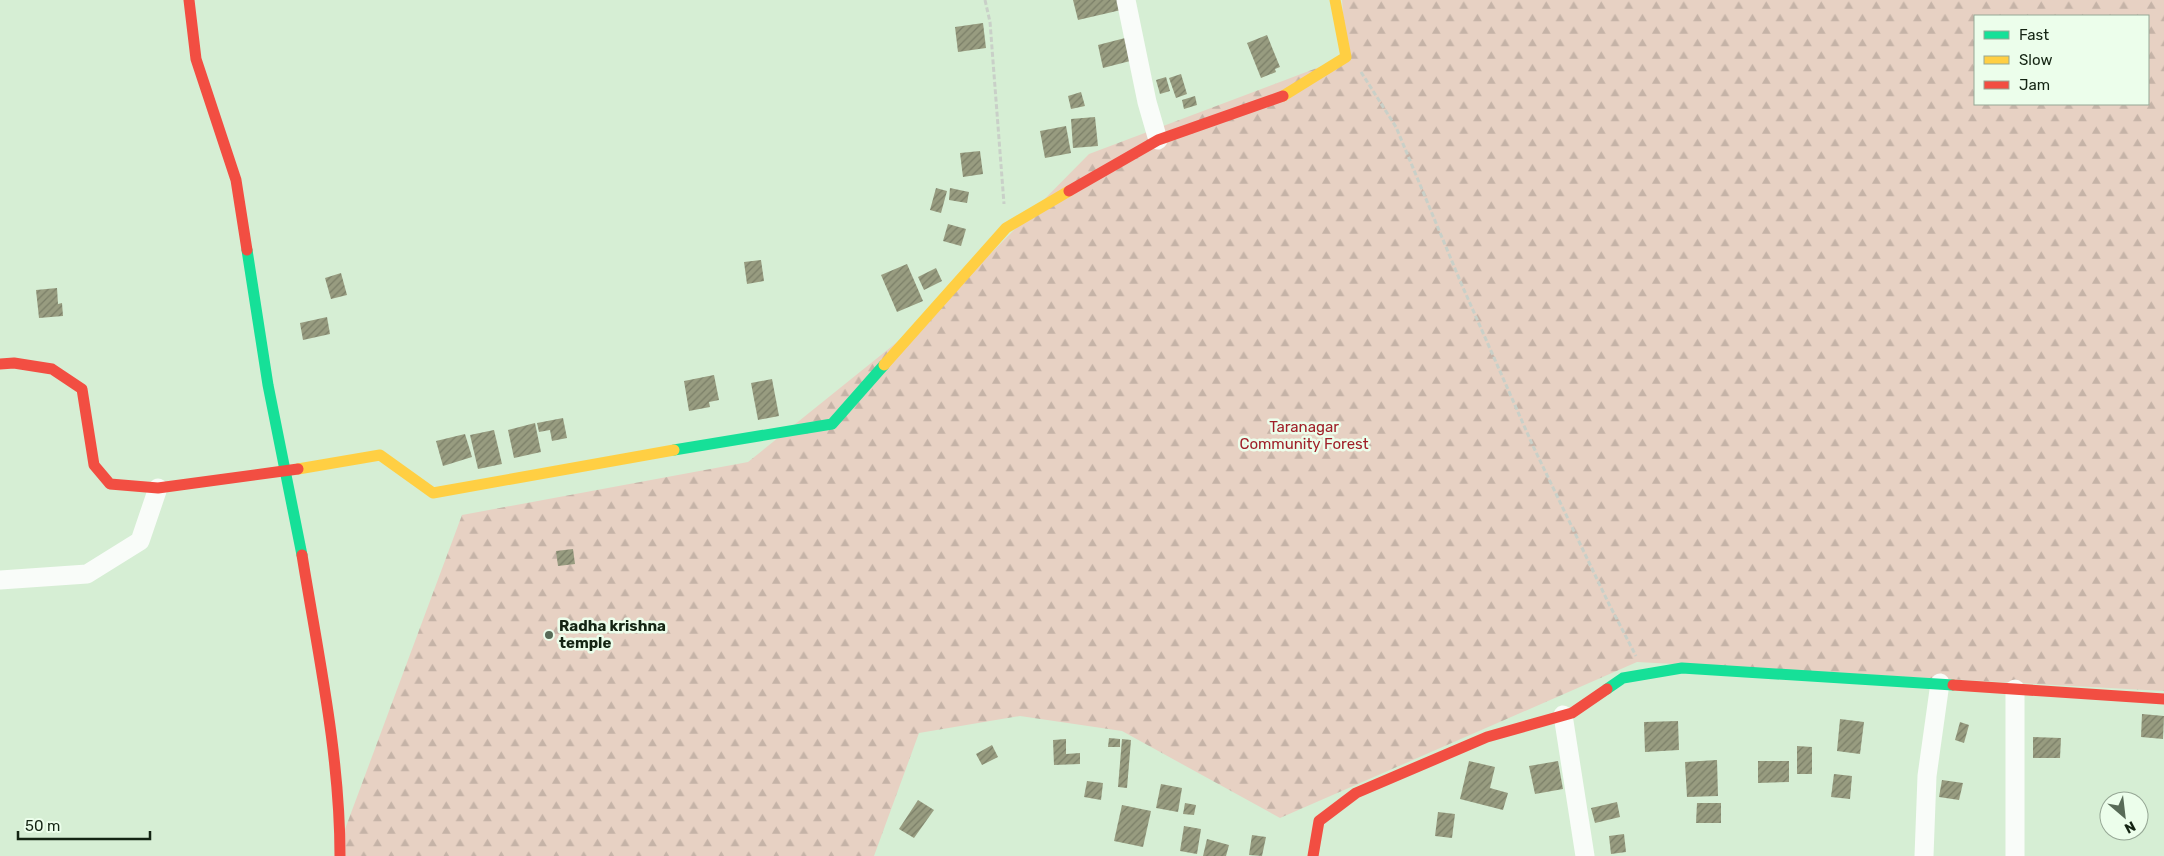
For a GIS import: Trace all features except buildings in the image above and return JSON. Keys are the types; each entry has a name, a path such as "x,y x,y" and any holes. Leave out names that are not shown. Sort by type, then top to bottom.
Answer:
{"street":[{"path":"189,0 196,59 236,180 268,384 302,554 331,740 340,829 340,856"},
{"path":"1126,0 1158,140"},
{"path":"0,364 14,363 52,369 82,389 94,465 110,484 158,488 380,455 433,493 724,441 832,424 1006,228 1158,140 1280,98 1346,58 1335,0"},
{"path":"0,580 87,574 140,541 158,488"},
{"path":"1313,856 1319,821 1356,792 1487,737 1572,713 1623,678 1682,668 1940,683 2164,699"},
{"path":"1924,856 1927,776 1940,683"},
{"path":"2015,689 2015,856"},
{"path":"1563,715 1585,856"}],"path":[{"path":"985,0 990,22 1006,228"},
{"path":"1346,58 1361,71 1396,127 1532,446 1609,604 1646,674"}],"green space":[{"name":"Taranagar Community Forest","path":"1342,0 2164,0 2164,691 1637,662 1280,818 1122,731 1020,716 919,733 874,856 335,856 462,515 748,462 927,318 1089,154 1346,57"}],"traffic: fast":[{"path":"247,250 268,385 302,555"},
{"path":"674,450 832,424 884,365"},
{"path":"1607,689 1623,678 1682,668 1953,685"}],"traffic: slow":[{"path":"1283,96 1346,57 1335,0"},
{"path":"884,365 1006,228 1069,191"},
{"path":"298,469 380,455 433,493 674,450"}],"traffic: jam":[{"path":"189,0 196,59 236,180 247,250"},
{"path":"1069,191 1158,140 1283,96"},
{"path":"0,364 14,363 52,369 82,389 94,465 110,484 158,488 298,469"},
{"path":"302,555 332,742 339,818 340,856"},
{"path":"1953,685 2164,699"},
{"path":"1313,856 1319,821 1356,793 1487,737 1572,713 1607,689"}],"place":[{"name":"Radha krishna temple","path":"549,635"}]}
